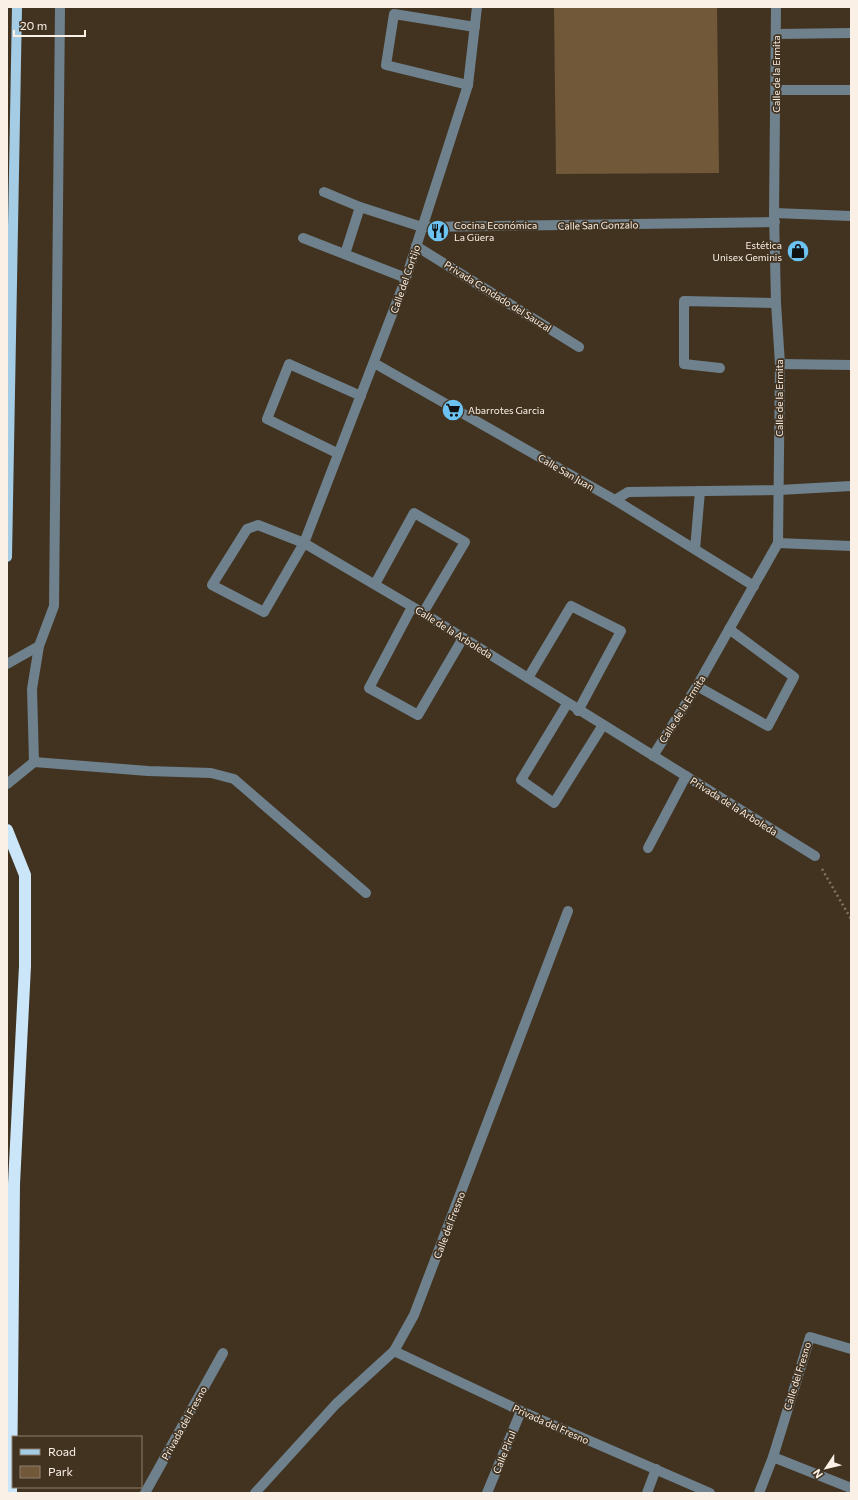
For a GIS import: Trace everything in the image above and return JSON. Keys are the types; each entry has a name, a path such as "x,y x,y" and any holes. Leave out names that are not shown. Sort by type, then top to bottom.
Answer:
{"highway":[{"path":"7,830 24,875 25,966 14,1184 11,1493"}],"main road":[{"path":"7,557 17,7"}],"street":[{"path":"34,762 32,689 39,646 54,606 60,7"},
{"name":"Calle del Cortijo","path":"247,529 212,585 264,612 304,543 337,453 361,396 406,278 468,85 476,27 477,7"},
{"name":"Calle de la Ermita","path":"653,756 697,686 778,543 780,364 776,303 774,218 777,90 776,7"},
{"path":"468,85 386,65 394,14 476,27"},
{"path":"777,34 851,33"},
{"path":"777,90 851,90"},
{"name":"Calle San Gonzalo","path":"324,192 360,207 422,227 851,216"},
{"path":"345,254 360,207"},
{"path":"303,238 406,278"},
{"name":"Privada Condado del Sauzal","path":"416,246 579,347"},
{"path":"720,368 684,364 684,301 776,303"},
{"name":"Calle San Juan","path":"374,363 615,500 754,586"},
{"path":"337,453 267,419 289,364 361,396"},
{"path":"780,364 851,365"},
{"path":"615,500 628,492 779,490 851,486"},
{"path":"695,549 700,491"},
{"path":"375,584 414,513 465,542 423,613"},
{"name":"Calle de la Arboleda","path":"247,529 258,525 304,543 423,613 567,704 653,756"},
{"path":"778,543 851,546"},
{"path":"528,678 571,606 621,631 578,710"},
{"path":"412,607 369,688 418,715 463,638"},
{"path":"697,686 768,726 794,677 728,630"},
{"path":"7,664 39,646"},
{"path":"567,704 521,780 554,803 603,725"},
{"name":"Privada de la Arboleda","path":"653,756 815,856"},
{"path":"7,784 34,762 148,771 211,773 234,779 366,893"},
{"path":"648,848 686,776"},
{"name":"Calle del Fresno","path":"255,1493 336,1404 394,1351 414,1315 568,911"},
{"name":"Calle del Fresno","path":"772,1457 810,1337 851,1349"},
{"name":"Privada del Fresno","path":"394,1351 521,1411 710,1493"},
{"name":"Privada del Fresno","path":"146,1493 224,1353"},
{"name":"Calle Pirul","path":"487,1493 521,1411"},
{"path":"759,1493 772,1457 851,1488"},
{"path":"647,1493 656,1469"}],"path":[{"path":"815,856 851,919"}],"green space":[{"path":"554,7 717,7 719,173 556,174"}],"place":[{"name":"Cocina Económica La Güera","path":"438,231"},
{"name":"Estética Unisex Geminis","path":"798,251"},
{"name":"Abarrotes Garcia","path":"453,410"}]}
